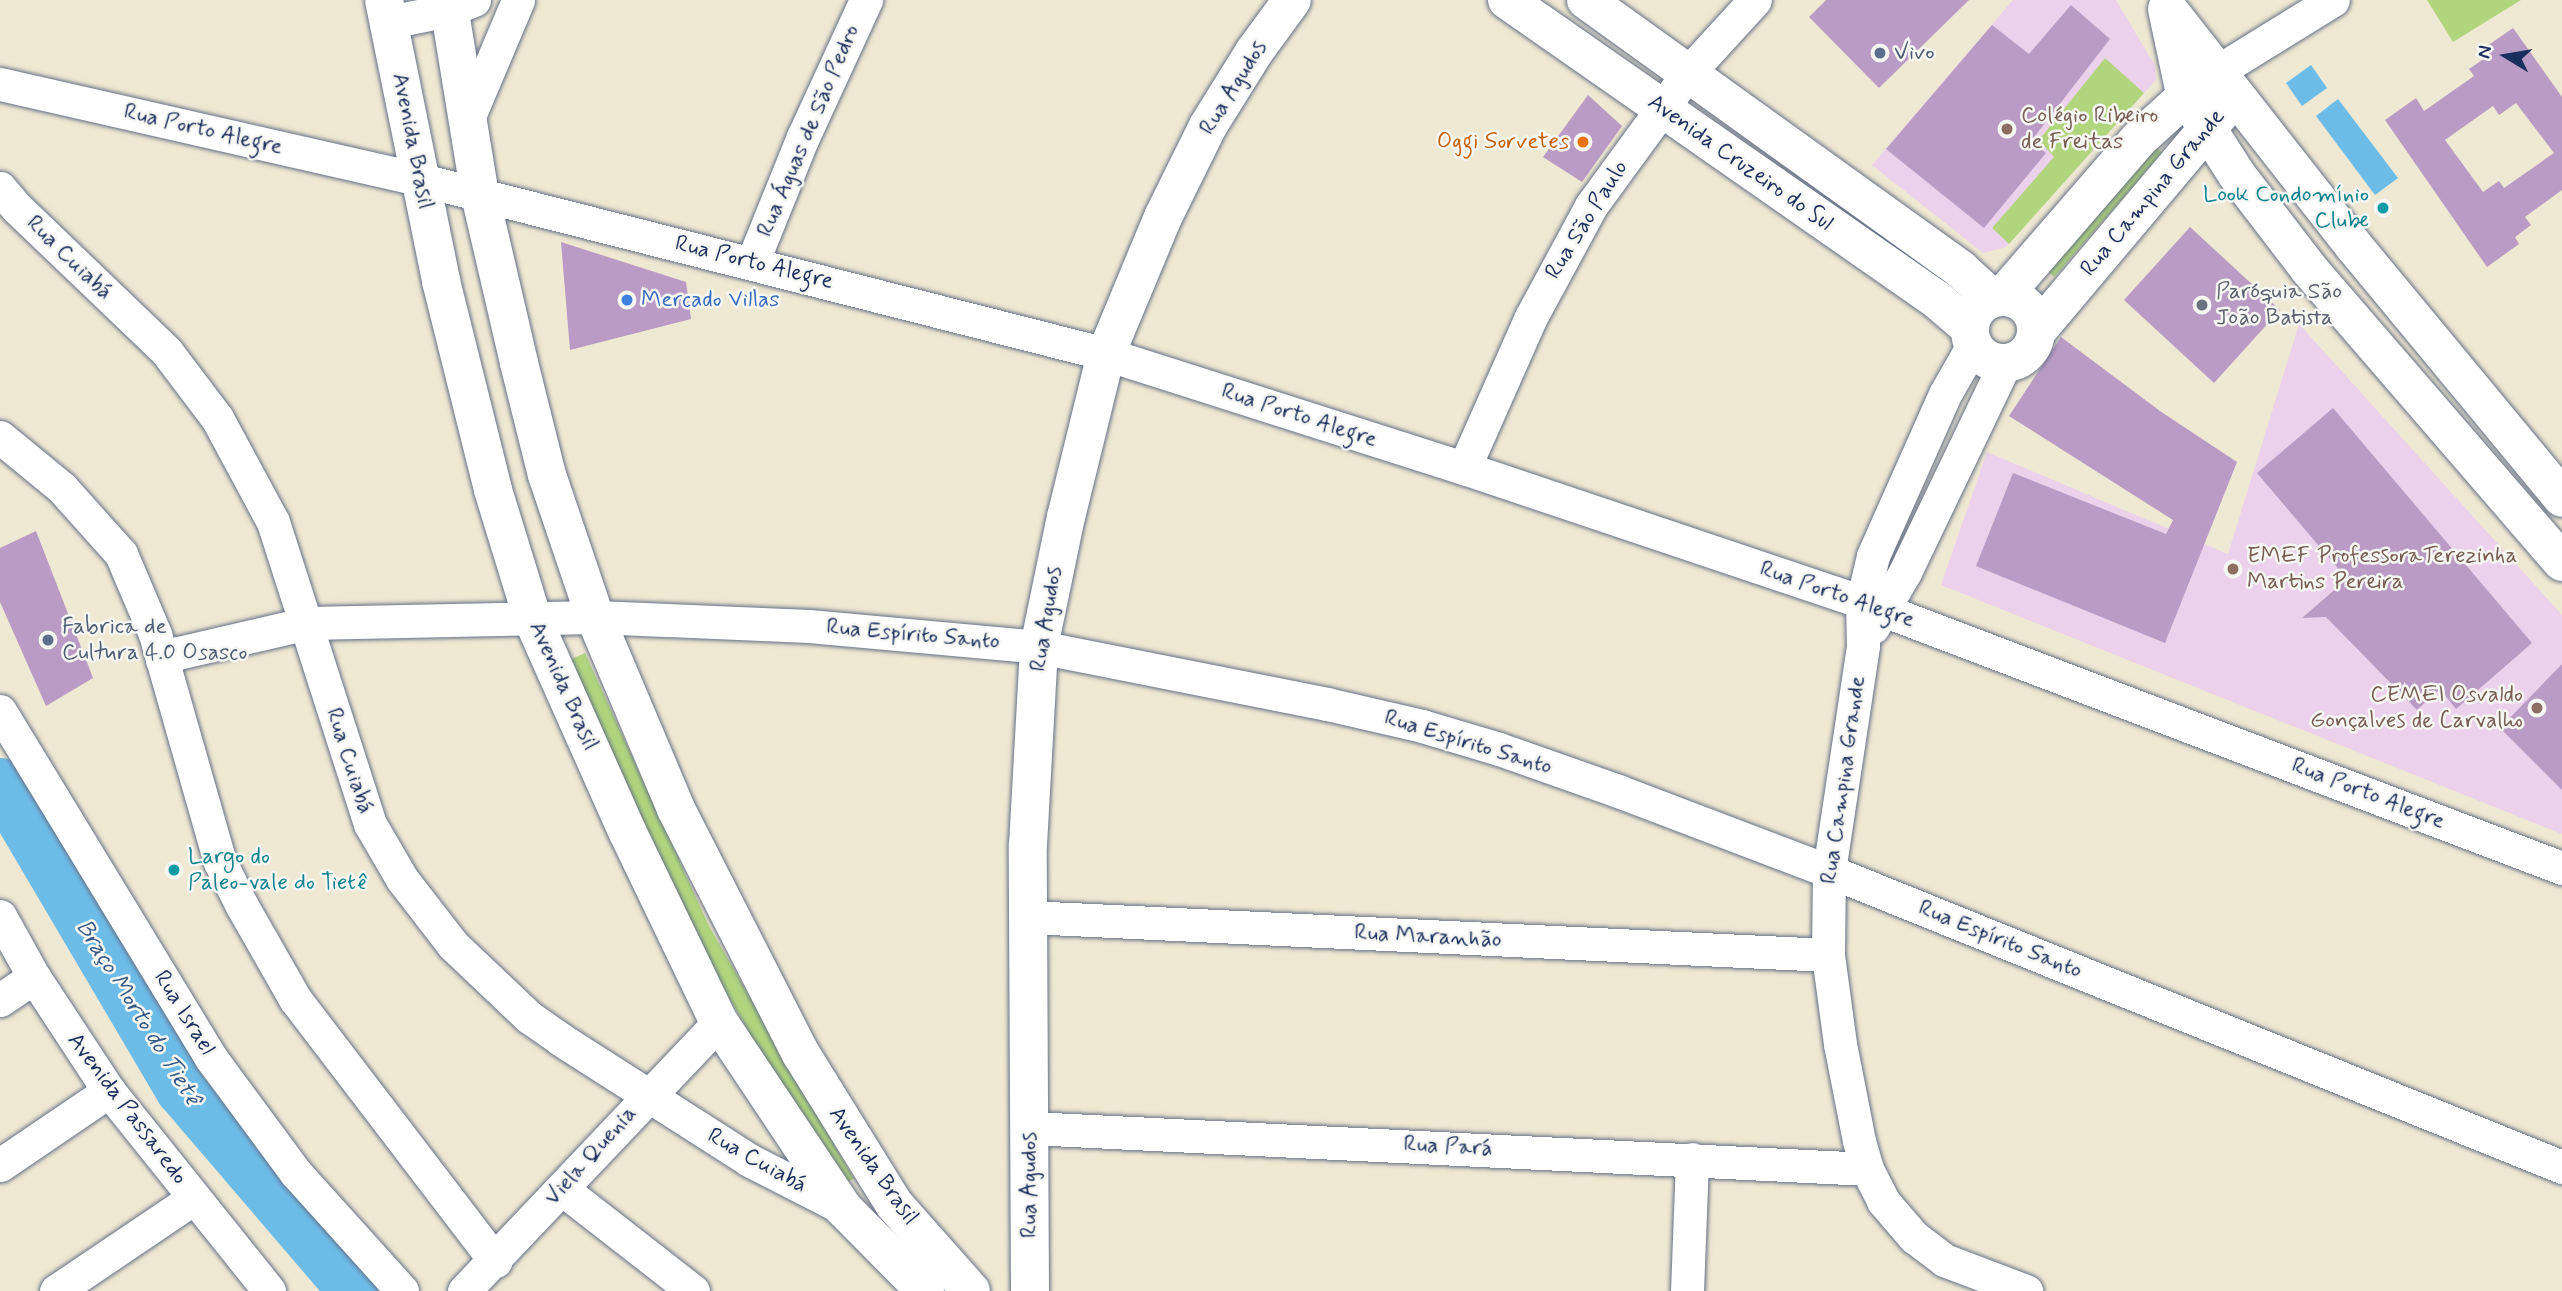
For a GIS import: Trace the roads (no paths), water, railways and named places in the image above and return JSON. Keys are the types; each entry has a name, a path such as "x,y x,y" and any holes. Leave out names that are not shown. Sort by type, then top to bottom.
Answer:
{"street":[{"path":"467,121 518,0"},
{"name":"Rua Águas de São Pedro","path":"752,263 803,137 866,0"},
{"name":"Rua Agudos","path":"1030,1290 1028,832 1040,647 1069,504 1106,354 1163,217 1208,126 1254,52 1292,0"},
{"name":"Avenida Cruzeiro do Sul","path":"1507,0 1936,299 1983,345"},
{"name":"Avenida Cruzeiro do Sul","path":"1586,0 1998,297"},
{"name":"Rua São Paulo","path":"1464,468 1501,380 1555,270 1591,206 1688,73 1755,0"},
{"name":"Rua Campina Grande","path":"2037,331 2208,128 2227,82 2257,47 2333,0"},
{"path":"386,11 457,3"},
{"name":"Avenida Brasil","path":"457,3 467,121 480,195 547,475 595,617 676,809 800,1055 894,1204 971,1291"},
{"path":"2164,4 2353,246 2562,498"},
{"path":"2164,4 2185,94 2238,175 2309,269 2562,562"},
{"name":"Avenida Brasil","path":"386,11 418,179 493,490 533,620 626,831 719,1022 843,1208 925,1291"},
{"name":"Rua Campina Grande","path":"1998,297 2139,139 2185,94 2227,82"},
{"name":"Rua Porto Alegre","path":"0,85 418,179 1106,354 1464,468 1872,606 2562,868"},
{"name":"Rua Cuiabá","path":"0,188 17,208 167,352 217,418 273,522 308,623 328,700 370,824 419,905 453,945 529,1017 759,1166 843,1208"},
{"path":"1998,297 2014,298 2031,310 2037,331 2031,349 2024,356 1983,345 1976,309 1998,297"},
{"name":"Rua Campina Grande","path":"1943,1275 1883,1201 1867,1169 1840,1044 1828,955 1829,871 1863,646 1872,606 1873,556 1945,394 1983,345"},
{"path":"0,437 62,488 121,554 155,634 170,657 220,862 268,954 295,999 495,1261"},
{"name":"Rua Espírito Santo","path":"170,657 308,623 595,617 809,626 1040,647 1327,704 1422,726 1499,749 1618,791 1829,871 2562,1167"},
{"name":"Rua Israel","path":"0,711 211,1058 295,1172 402,1291"},
{"name":"Avenida Passaredo","path":"0,916 34,977 109,1091 269,1291"},
{"name":"Rua Maranhão","path":"1028,917 1828,955"},
{"path":"0,1000 34,977"},
{"name":"Viela Quenia","path":"464,1291 562,1189 646,1095 719,1022"},
{"path":"0,1165 109,1091"},
{"name":"Rua Pará","path":"1030,1128 1867,1169"},
{"path":"1687,1291 1692,1159"},
{"path":"562,1189 693,1291"},
{"path":"57,1291 194,1198"},
{"path":"1943,1275 2026,1291"}],"water":[{"path":"2311,65 2327,88 2302,106 2286,83"},
{"path":"2338,99 2398,178 2375,195 2316,116"}],"waterway":[{"name":"Braço Morto do Tietê","path":"0,783 181,1090 353,1291"}],"place":[{"name":"Vivo","path":"1880,53"},
{"name":"Colégio Ribeiro de Freitas","path":"2007,129"},
{"name":"Oggi Sorvetes","path":"1583,142"},
{"name":"Look Condomínio Clube","path":"2383,208"},
{"name":"Mercado Villas","path":"627,300"},
{"name":"Paróquia São João Batista","path":"2202,305"},
{"name":"EMEF ProfessoraTerezinha Martins Pereira","path":"2233,569"},
{"name":"Fabrica de Cultura 4.0 Osasco","path":"48,640"},
{"name":"CEMEI Osvaldo Gonçalves de Carvalho","path":"2537,708"},
{"name":"Largo do Paleo-vale do Tietê","path":"174,870"}]}
